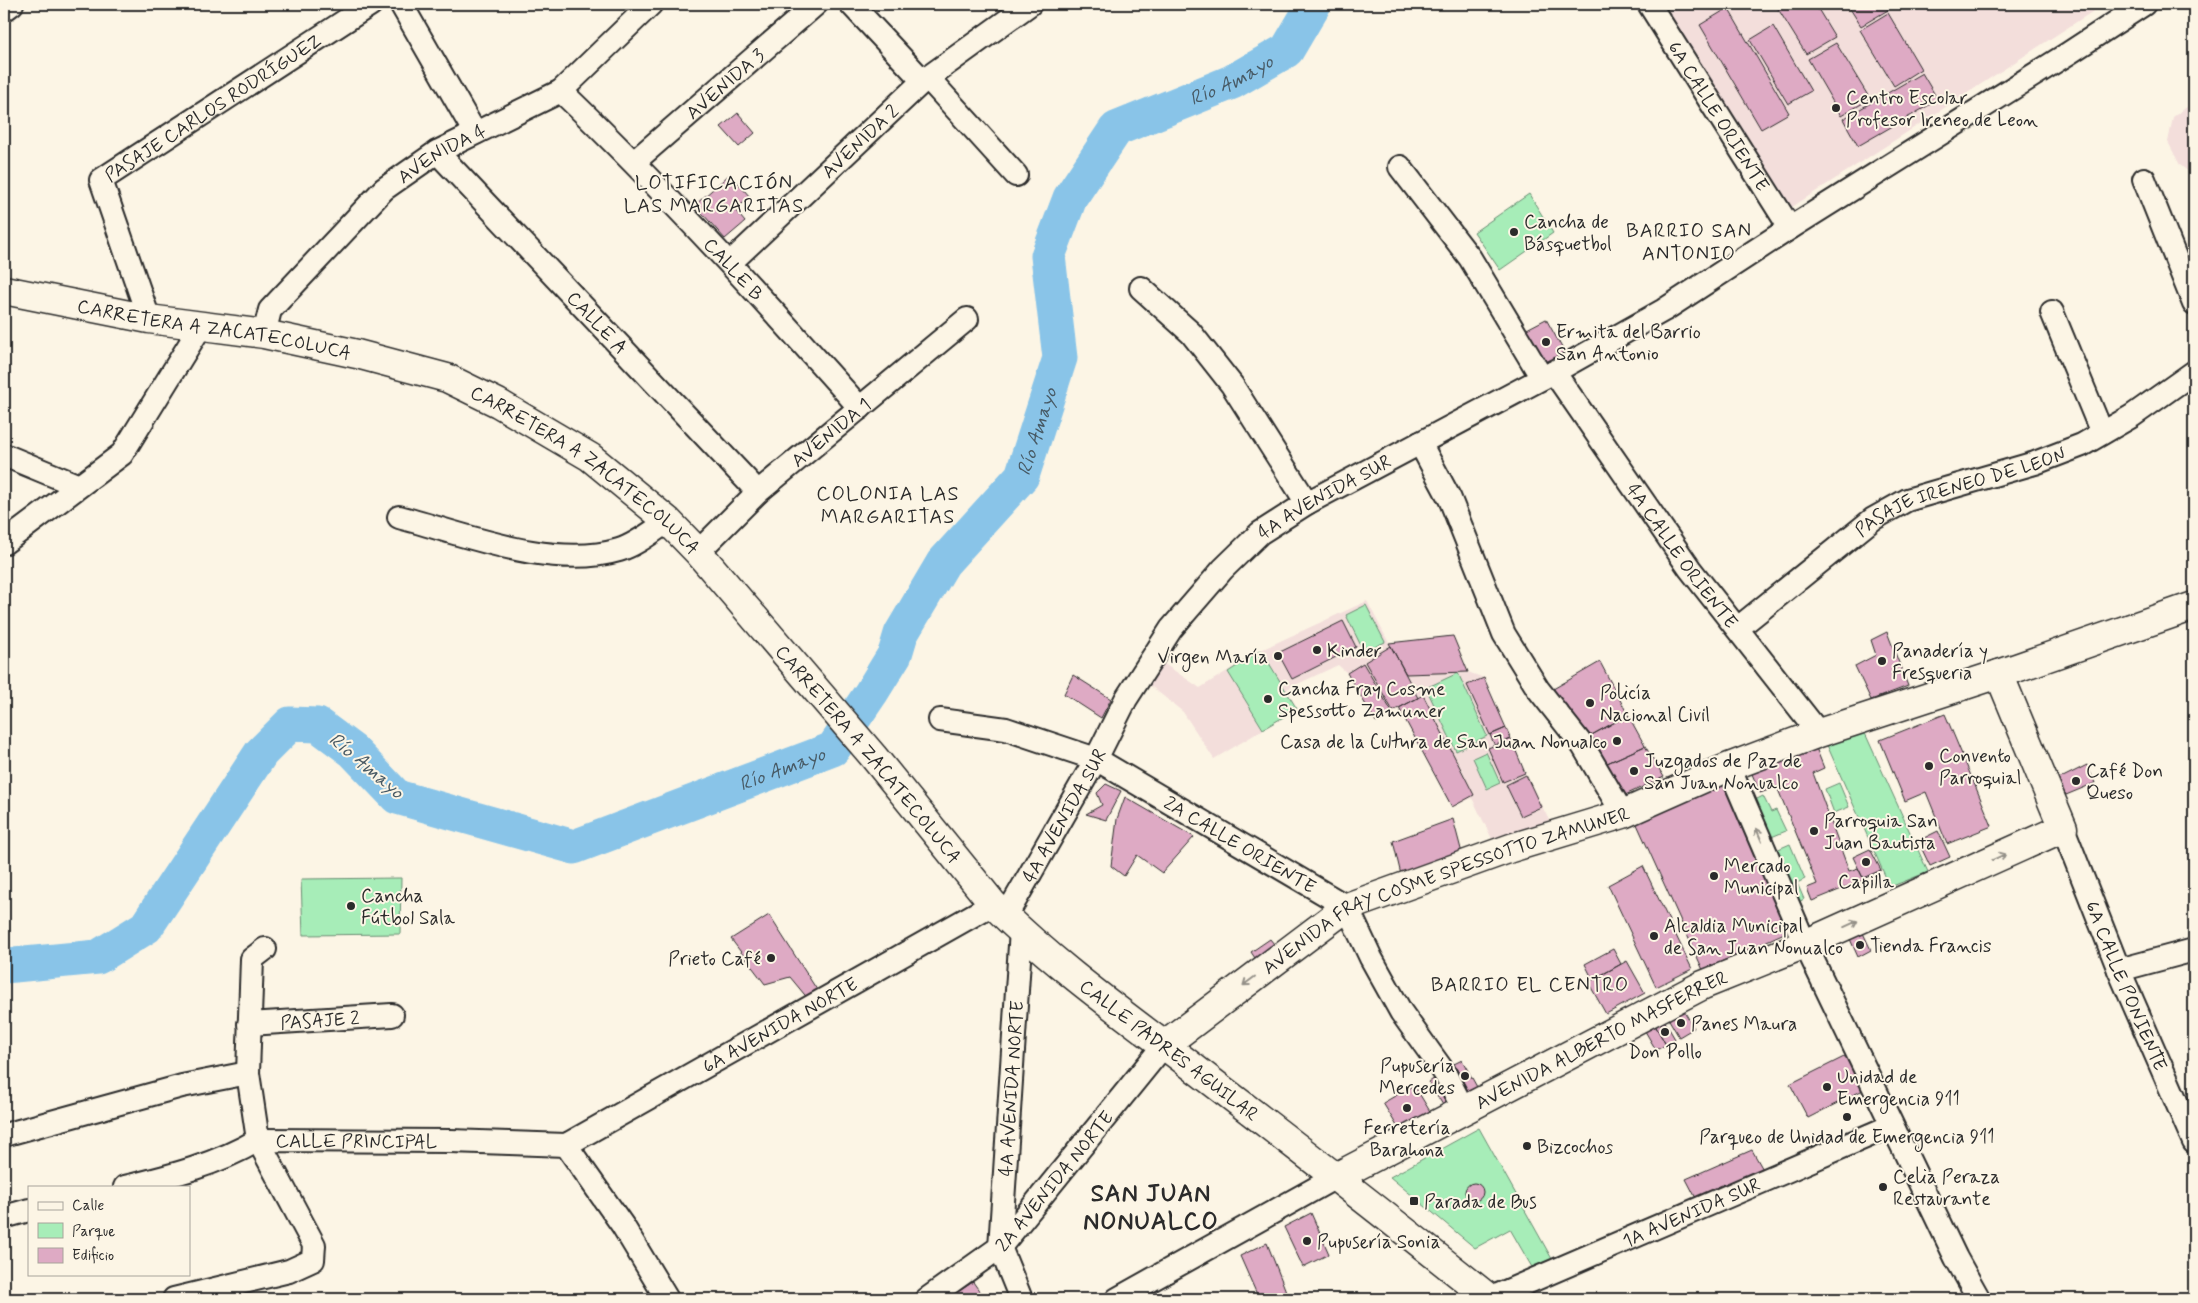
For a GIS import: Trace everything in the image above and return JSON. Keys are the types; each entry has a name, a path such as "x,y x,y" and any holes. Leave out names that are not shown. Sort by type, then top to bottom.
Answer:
{"main road":[{"name":"CARRETERA A ZACATECOLUCA","path":"4,290 149,319 264,334 357,354 446,378 498,403 590,457 668,520 698,552 873,756 1007,917"},
{"name":"AVENIDA FRAY COSME SPESSOTTO ZAMUNER","path":"1164,1045 1347,907 1511,848 1622,814 1730,767 1819,733 1999,674 2194,606"},
{"path":"1999,674 2063,828"},
{"name":"AVENIDA ALBERTO MASFERRER","path":"1336,1177 1703,985 1806,944 2063,828"},
{"name":"CALLE PADRES AGUILAR","path":"1007,917 1067,970 1336,1177 1490,1299"}],"street":[{"path":"4,10 12,4"},
{"name":"PASAJE CARLOS RODRÍGUEZ","path":"149,319 101,180 371,4"},
{"path":"401,4 475,133"},
{"name":"AVENIDA 4","path":"264,334 270,310 384,189 437,152 561,91 651,4"},
{"name":"AVENIDA 3","path":"634,162 816,4"},
{"path":"851,4 1016,175"},
{"name":"AVENIDA 2","path":"730,263 926,80 1030,4"},
{"name":"6A CALLE ORIENTE","path":"1650,4 1790,228"},
{"name":"4A AVENIDA SUR","path":"1007,917 1096,759 1126,699 1171,629 1223,569 1260,533 1307,503 1548,375 1664,310 1790,228 2070,53 2144,4"},
{"name":"CALLE B","path":"561,91 634,162 730,263 860,408"},
{"name":"CALLE A","path":"437,152 758,492"},
{"name":"4A CALLE ORIENTE","path":"1400,167 1470,258 1548,375 1690,569 1819,733"},
{"path":"2144,179 2194,304"},
{"path":"1141,288 1191,333 1226,378 1307,503"},
{"path":"2052,312 2102,433"},
{"name":"AVENIDA 1","path":"698,552 758,492 967,319"},
{"path":"4,544 122,454 201,326"},
{"name":"PASAJE IRENEO DE LEON","path":"1738,628 1873,519 1907,500 2035,463 2082,445 2132,416 2194,372"},
{"path":"1420,442 1450,499 1504,634 1538,689 1582,746 1622,814"},
{"path":"4,455 79,486"},
{"path":"399,517 482,541 558,557 590,556 620,550 668,520"},
{"name":"2A CALLE ORIENTE","path":"940,720 1006,729 1096,759 1347,907"},
{"path":"1730,767 1806,944 1891,1126 1956,1258 1979,1299"},
{"name":"6A CALLE PONIENTE","path":"2063,828 2119,970 2194,1142"},
{"path":"1347,907 1370,958 1401,1012 1444,1072 1464,1110"},
{"name":"6A AVENIDA NORTE","path":"566,1145 1007,917"},
{"name":"4A AVENIDA NORTE","path":"1000,1247 1007,917"},
{"path":"174,1299 289,1271 313,1260 314,1244 258,1140 248,1073 249,1024 252,959 265,949"},
{"path":"2119,970 2194,950"},
{"name":"PASAJE 2","path":"249,1024 392,1015"},
{"name":"2A AVENIDA NORTE","path":"926,1299 1000,1247 1164,1045"},
{"path":"4,1135 182,1086 248,1073"},
{"name":"1A AVENIDA SUR","path":"1490,1299 1891,1126"},
{"name":"CALLE PRINCIPAL","path":"129,1186 234,1155 258,1140 451,1141 566,1145"},
{"path":"566,1145 623,1226 667,1299"},
{"path":"1117,1299 1336,1177"},
{"path":"4,1218 28,1210"},
{"path":"1000,1247 1021,1299"}],"shaded area":[{"name":"Centro Escolar Profesor Ireneo de Leon","path":"1674,4 2104,4 1792,207 1664,9"},
{"path":"2194,102 2194,176 2180,165 2168,142 2173,117"},
{"path":"1367,601 1389,643 1453,636 1468,672 1484,678 1526,775 1549,820 1495,845 1472,798 1452,807 1399,709 1376,722 1347,673 1338,665 1287,689 1297,709 1214,759 1183,712 1147,683 1163,663 1200,688 1261,650"}],"green space":[{"name":"Cancha de Básquetbol","path":"1529,194 1553,233 1500,270 1474,232"},
{"path":"1366,605 1385,642 1364,652 1346,615"},
{"name":"Cancha Fray Cosme Spessotto Zamuner","path":"1261,650 1297,709 1263,729 1228,672"},
{"path":"1458,673 1487,736 1456,751 1426,688"},
{"path":"1864,731 1928,872 1890,887 1827,745"},
{"path":"1486,752 1500,783 1487,789 1473,758"},
{"path":"1839,783 1849,807 1834,813 1825,789"},
{"path":"1763,796 1771,812 1776,810 1786,831 1769,838 1753,801"},
{"path":"1790,844 1805,879 1797,883 1804,899 1797,903 1774,851"},
{"name":"Cancha Fútbol Sala","path":"401,878 400,934 303,935 301,879"},
{"path":"1479,1128 1552,1259 1533,1269 1510,1229 1475,1248 1390,1177"}],"building":[{"path":"1775,4 1815,4 1835,37 1806,54"},
{"path":"1847,4 1884,4 1888,10 1861,26"},
{"path":"1728,8 1789,113 1761,129 1700,25"},
{"path":"1888,13 1921,69 1894,86 1860,30"},
{"path":"1773,26 1811,91 1788,104 1750,40"},
{"path":"1836,43 1870,99 1841,116 1808,59"},
{"path":"1922,73 1938,100 1858,146 1843,119"},
{"path":"738,113 755,133 739,147 721,127"},
{"path":"730,174 750,197 735,210 745,222 725,239 695,205"},
{"name":"Ermita del Barrio San Antonio","path":"1546,319 1566,355 1546,366 1525,330"},
{"name":"Kinder","path":"1343,621 1356,647 1292,679 1278,653"},
{"name":"Panadería y Fresqueria","path":"1887,632 1908,686 1871,700 1855,666 1876,655 1871,640"},
{"path":"1453,636 1468,672 1406,674 1389,643"},
{"path":"1391,646 1418,698 1393,711 1365,662"},
{"name":"Policía Nacional Civil","path":"1600,662 1628,715 1588,737 1548,692"},
{"path":"1363,663 1392,712 1376,722 1347,673"},
{"path":"1073,675 1111,699 1101,718 1064,694"},
{"path":"1484,678 1506,728 1490,735 1467,685"},
{"path":"1423,695 1474,795 1452,807 1399,708"},
{"name":"Convento Parroquial","path":"1945,714 1992,826 1947,844 1926,792 1905,801 1880,740"},
{"name":"Casa de la Cultura de San Juan Nonualco","path":"1628,715 1645,746 1605,764 1588,737"},
{"path":"1506,728 1511,739 1495,746 1490,735"},
{"path":"1511,739 1525,773 1503,782 1488,748"},
{"name":"Juzgados de Paz de San Juan Nonualco","path":"1645,746 1664,777 1623,796 1605,764"},
{"name":"Parroquia San Juan Bautista","path":"1816,748 1824,768 1813,773 1849,871 1858,868 1864,880 1812,901 1807,888 1817,884 1777,787 1760,793 1752,774"},
{"name":"Café Don Queso","path":"2087,765 2095,783 2066,795 2057,780"},
{"path":"1526,775 1541,807 1521,816 1506,785"},
{"name":"Mercado Municipal","path":"1724,782 1791,930 1703,970 1636,822"},
{"path":"1106,784 1121,791 1106,820 1086,814 1102,805 1097,793"},
{"path":"1125,797 1194,837 1162,873 1137,855 1124,876 1111,866 1117,819"},
{"path":"1453,819 1463,857 1402,879 1393,841"},
{"path":"1938,831 1950,857 1930,866 1918,841"},
{"name":"Capilla","path":"1870,849 1881,870 1863,878 1853,857"},
{"name":"Alcaldia Municipal de San Juan Nonualco","path":"1643,866 1692,969 1656,987 1608,885"},
{"name":"Prieto Café","path":"769,915 819,993 809,1000 790,977 765,984 731,939"},
{"name":"Tienda Francis","path":"1863,933 1871,950 1858,957 1850,939"},
{"path":"1270,939 1278,949 1259,964 1251,952"},
{"path":"1613,949 1621,964 1593,980 1585,964"},
{"path":"1627,961 1645,993 1606,1014 1588,982"},
{"name":"Panes Maura","path":"1683,1009 1694,1028 1679,1037 1668,1018"},
{"name":"Don Pollo","path":"1664,1020 1675,1039 1666,1045 1655,1025"},
{"path":"1655,1025 1666,1045 1656,1050 1645,1031"},
{"name":"Unidad de Emergencia 911","path":"1846,1056 1863,1090 1808,1118 1790,1084"},
{"name":"Pupusería Mercedes","path":"1462,1060 1477,1087 1468,1091 1454,1064"},
{"path":"1438,1076 1452,1100 1443,1105 1429,1082"},
{"name":"Ferretería Barahona","path":"1414,1085 1431,1113 1400,1131 1383,1103"},
{"path":"1752,1150 1765,1173 1698,1202 1686,1179"},
{"path":"1474,1183 1480,1186 1483,1192 1480,1198 1474,1201 1468,1198 1465,1192 1468,1186"},
{"name":"Pupusería Sonia","path":"1311,1213 1329,1254 1303,1267 1284,1227"},
{"path":"1267,1243 1289,1299 1259,1299 1240,1256"},
{"path":"973,1282 985,1299 946,1299"}],"waterway":[{"name":"Río Amayo","path":"4,966 98,957 146,927 261,753 290,724 318,725 353,751 397,797 574,847 833,749 895,654 901,634 943,563 1022,476 1060,358 1048,256 1070,198 1116,129 1232,82 1287,50 1314,4"}],"place":[{"name":"Centro Escolar Profesor Ireneo de Leon","path":"1836,108"},
{"name":"Cancha de Básquetbol","path":"1514,232"},
{"name":"Ermita del Barrio San Antonio","path":"1546,342"},
{"name":"Kinder","path":"1317,650"},
{"name":"Virgen María","path":"1278,656"},
{"name":"Panadería y Fresqueria","path":"1882,661"},
{"name":"Cancha Fray Cosme Spessotto Zamuner","path":"1268,699"},
{"name":"Policía Nacional Civil","path":"1590,703"},
{"name":"Casa de la Cultura de San Juan Nonualco","path":"1617,741"},
{"name":"Convento Parroquial","path":"1929,766"},
{"name":"Juzgados de Paz de San Juan Nonualco","path":"1634,771"},
{"name":"Café Don Queso","path":"2076,781"},
{"name":"Parroquia San Juan Bautista","path":"1814,831"},
{"name":"Capilla","path":"1866,862"},
{"name":"Mercado Municipal","path":"1714,876"},
{"name":"Cancha Fútbol Sala","path":"351,906"},
{"name":"Alcaldia Municipal de San Juan Nonualco","path":"1654,936"},
{"name":"Tienda Francis","path":"1860,945"},
{"name":"Prieto Café","path":"771,958"},
{"name":"Panes Maura","path":"1681,1023"},
{"name":"Don Pollo","path":"1665,1032"},
{"name":"Pupusería Mercedes","path":"1465,1076"},
{"name":"Unidad de Emergencia 911","path":"1827,1087"},
{"name":"Ferretería Barahona","path":"1407,1108"},
{"name":"Parqueo de Unidad de Emergencia 911","path":"1847,1117"},
{"name":"Bizcochos","path":"1527,1146"},
{"name":"Celia Peraza Restaurante","path":"1883,1187"},
{"name":"Parada de Bus","path":"1414,1201"},
{"name":"Pupusería Sonia","path":"1307,1241"}],"district":[{"name":"LOTIFICACIÓN LAS MARGARITAS","path":"714,194"},
{"name":"BARRIO SAN ANTONIO","path":"1689,242"},
{"name":"COLONIA LAS MARGARITAS","path":"888,504"},
{"name":"BARRIO EL CENTRO","path":"1530,984"},
{"name":"SAN JUAN NONUALCO","path":"1151,1207"}]}
